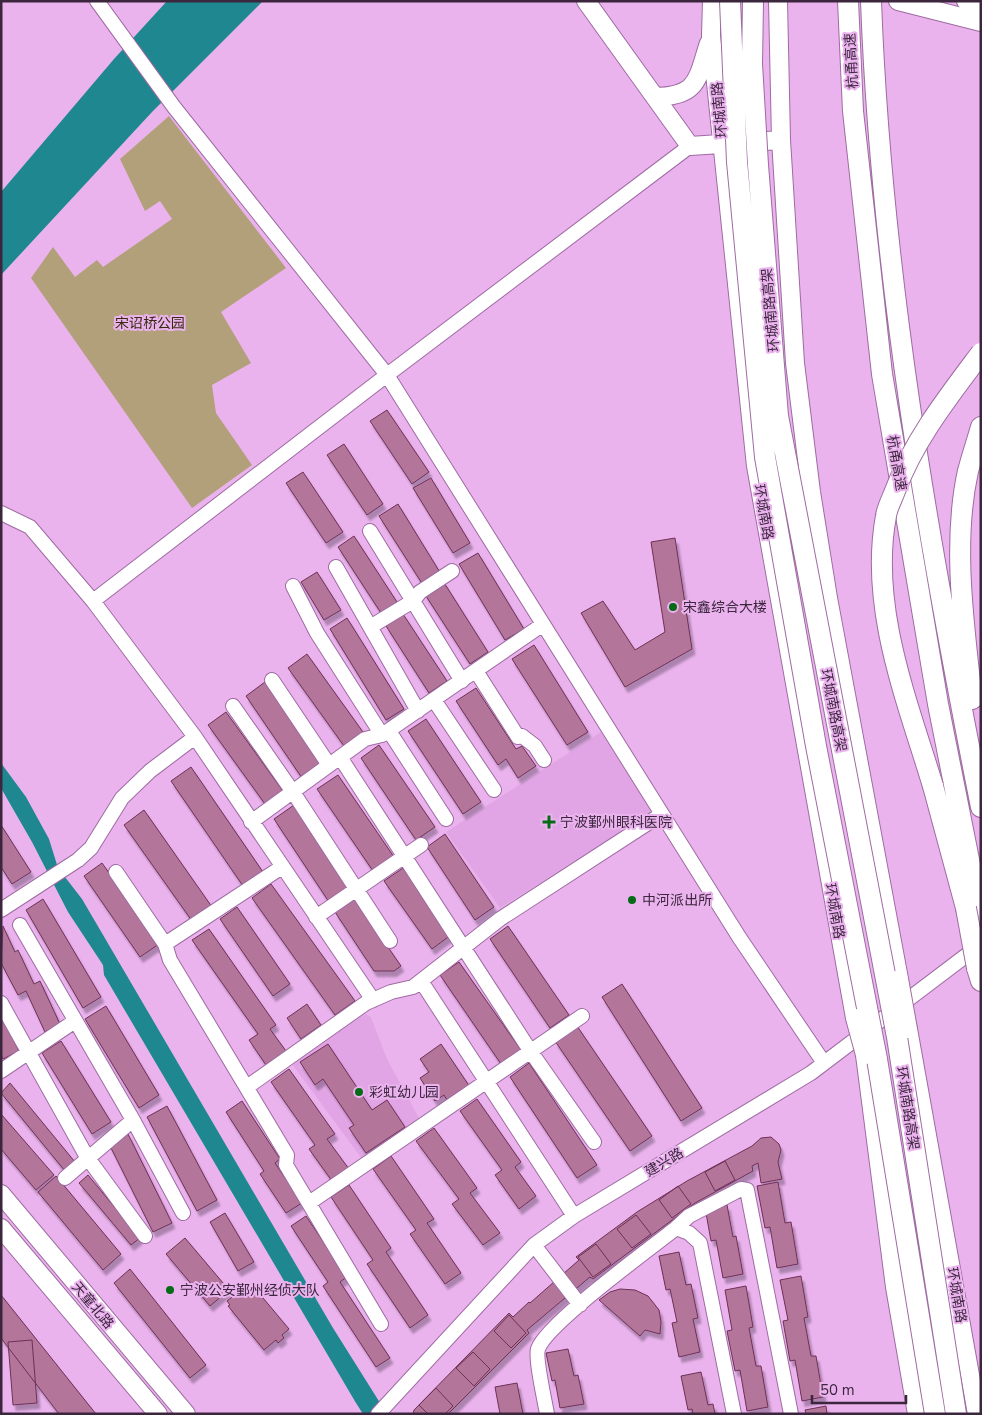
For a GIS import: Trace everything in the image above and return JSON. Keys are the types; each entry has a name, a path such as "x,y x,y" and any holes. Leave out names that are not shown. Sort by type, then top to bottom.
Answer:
{"highway":[{"name":"环城南路高架","path":"730,1 737,162 766,457 816,746 877,1059 935,1414"},
{"name":"环城南路高架","path":"753,1 752,64 758,165 778,416 897,1037 956,1414"},
{"name":"杭甬高速","path":"848,1 853,111 882,374 974,909"},
{"name":"杭甬高速","path":"871,1 874,106 903,368 959,700 981,807"},
{"path":"979,975 974,909 933,786 886,624 881,575 886,515 903,469 937,411 981,353"},
{"path":"981,426 968,472 961,533 962,604 981,786"}],"main road":[{"path":"586,1 690,146 781,140 778,1"},
{"name":"环城南路","path":"712,1 712,35 722,143 756,466 855,1018 865,1055 895,1287 917,1414"},
{"path":"898,1 981,22"},
{"path":"966,1 981,5"},
{"path":"655,97 675,96 685,92 696,82 712,35"},
{"name":"环城南路","path":"781,140 795,363 811,492 978,1414"},
{"name":"天童北路","path":"1,1194 186,1414"},
{"name":"天童北路","path":"1,1228 158,1414"}],"street":[{"path":"97,1 174,107 386,375 739,937 824,1063"},
{"path":"93,601 386,375 690,146"},
{"path":"1,513 30,527 93,601 195,737 373,1000"},
{"path":"370,531 462,681"},
{"path":"336,567 418,710"},
{"path":"370,627 452,571"},
{"path":"293,586 317,633 446,819"},
{"path":"251,822 365,739 386,733 542,625"},
{"path":"476,671 518,737 522,736 535,746 544,760"},
{"path":"272,680 335,761 404,856 531,1052 594,1142"},
{"path":"434,700 494,790"},
{"path":"233,706 293,792 390,941"},
{"path":"1,910 78,860 91,848 122,798 150,771 195,737"},
{"path":"247,1087 373,1000 413,987 500,919 662,814"},
{"path":"316,917 421,845"},
{"path":"165,944 282,867"},
{"path":"116,872 165,944 170,960 287,1155 286,1165 381,1324"},
{"path":"20,924 133,1120 183,1213"},
{"name":"建兴路","path":"378,1414 534,1245 574,1216 739,1118 824,1063 981,945"},
{"path":"421,981 574,1216"},
{"path":"1,1003 87,1157 145,1236"},
{"path":"309,1203 582,1016"},
{"path":"1,1071 76,1021"},
{"path":"65,1178 87,1157 133,1120"},
{"path":"547,1414 537,1351 546,1335 689,1216 741,1189 747,1190 791,1414"},
{"path":"676,1228 689,1233 700,1243 734,1414"},
{"path":"534,1245 580,1305"}],"shaded area":[{"path":"167,1 263,1 152,112 1,275 1,192 114,59"},
{"name":"宁波鄞州眼科医院","path":"601,732 652,812 500,908 446,832"},
{"path":"1,763 26,797 49,839 58,868 82,899 333,1328 387,1414 363,1414 356,1403 104,975 103,965 68,912 32,842 1,788"},
{"name":"彩虹幼儿园","path":"365,1014 371,1017 387,1059 420,1120 362,1159 292,1064"}],"green space":[{"name":"宋诏桥公园","path":"169,116 286,268 221,312 251,363 212,385 216,413 252,465 192,508 31,278 53,247 75,277 97,260 103,267 172,219 160,201 145,211 120,159"}],"building":[{"path":"387,410 429,472 412,484 370,421"},
{"path":"344,444 383,504 367,515 327,455"},
{"path":"303,472 343,532 326,543 286,483"},
{"path":"431,478 470,543 453,553 413,488"},
{"path":"398,504 441,574 423,585 379,516"},
{"path":"354,536 397,602 381,613 338,547"},
{"name":"宋鑫综合大楼","path":"675,538 692,649 625,687 581,613 603,601 635,650 665,632 651,542"},
{"path":"478,553 524,629 505,640 459,564"},
{"path":"317,572 341,610 324,620 301,582"},
{"path":"443,581 488,652 470,664 424,593"},
{"path":"403,614 447,681 429,693 386,626"},
{"path":"347,618 404,709 386,720 330,629"},
{"path":"534,645 588,732 567,745 512,659"},
{"path":"307,654 363,732 344,746 288,668"},
{"path":"265,682 322,765 302,778 246,696"},
{"path":"476,688 516,749 522,746 536,766 518,778 506,759 498,765 456,701"},
{"path":"226,712 283,791 265,804 208,725"},
{"path":"426,719 481,802 463,814 408,731"},
{"path":"379,745 435,827 416,840 361,758"},
{"path":"191,767 263,872 243,886 171,781"},
{"path":"338,775 394,857 373,871 317,789"},
{"path":"294,805 349,889 329,902 274,819"},
{"path":"144,810 212,907 192,921 124,825"},
{"path":"1,825 31,872 12,884 1,867"},
{"path":"445,834 494,907 475,920 427,847"},
{"path":"102,863 159,944 140,957 84,876"},
{"path":"403,868 451,935 432,949 384,881"},
{"path":"271,884 355,1001 335,1015 252,898"},
{"path":"43,899 101,997 83,1008 26,910"},
{"path":"355,899 401,966 394,971 374,971 335,912"},
{"path":"237,907 290,984 273,996 220,919"},
{"path":"3,926 15,952 18,950 34,984 40,981 60,1024 45,1032 26,991 18,995 1,963"},
{"path":"508,926 569,1015 550,1028 490,939"},
{"path":"209,929 276,1025 270,1029 286,1051 266,1065 249,1040 258,1034 192,940"},
{"path":"459,962 521,1050 501,1064 440,975"},
{"path":"622,984 702,1108 681,1121 602,997"},
{"path":"307,1004 321,1025 301,1039 287,1018"},
{"path":"106,1006 159,1095 139,1108 85,1019"},
{"path":"1,1015 19,1051 3,1059 1,1055"},
{"path":"577,1026 652,1136 630,1151 555,1041"},
{"path":"61,1041 111,1122 92,1134 42,1053"},
{"path":"328,1044 372,1110 387,1100 405,1127 366,1153 349,1128 354,1125 323,1079 315,1085 300,1062"},
{"path":"441,1044 470,1087 448,1102 444,1095 435,1101 420,1078 429,1072 420,1059"},
{"path":"529,1063 597,1165 577,1178 510,1077"},
{"path":"289,1069 335,1134 327,1139 349,1169 332,1181 309,1149 315,1145 271,1082"},
{"path":"10,1083 75,1162 65,1171 1,1093"},
{"path":"477,1099 521,1162 515,1167 536,1196 519,1209 495,1175 502,1170 460,1111"},
{"path":"242,1101 280,1159 275,1163 302,1203 286,1213 260,1174 264,1171 226,1112"},
{"path":"167,1106 217,1200 197,1211 147,1117"},
{"path":"1,1114 54,1175 36,1190 1,1149"},
{"path":"434,1128 477,1188 470,1193 500,1233 483,1245 452,1204 459,1199 416,1141"},
{"path":"128,1134 172,1223 153,1232 109,1144"},
{"path":"771,1137 779,1144 781,1150 778,1162 782,1179 761,1183 758,1163 752,1166 753,1171 695,1203 593,1279 590,1277 527,1330 529,1333 448,1414 413,1414 414,1410 509,1313 513,1317 530,1303 579,1260 576,1257 637,1212 687,1181 752,1146 761,1138"},
{"path":"391,1156 434,1219 427,1223 461,1273 445,1284 410,1234 416,1230 373,1169"},
{"path":"725,1161 735,1180 715,1191 705,1172"},
{"path":"88,1175 140,1238 131,1245 79,1183"},
{"path":"56,1176 121,1254 103,1270 38,1192"},
{"path":"778,1182 785,1223 791,1222 798,1264 777,1268 770,1227 765,1228 757,1186"},
{"path":"349,1185 391,1248 386,1252 428,1315 410,1328 367,1264 373,1260 331,1197"},
{"path":"678,1186 691,1204 672,1218 659,1200"},
{"path":"727,1205 733,1237 736,1236 743,1274 723,1278 716,1240 711,1241 706,1213 717,1206"},
{"path":"225,1213 254,1262 238,1271 210,1222"},
{"path":"636,1215 651,1234 632,1248 617,1229"},
{"path":"306,1216 347,1277 340,1282 390,1358 376,1367 323,1286 328,1282 291,1226"},
{"path":"185,1238 229,1290 210,1306 166,1254"},
{"path":"596,1244 611,1264 593,1277 578,1257"},
{"path":"679,1252 686,1285 691,1284 698,1318 693,1319 700,1352 679,1357 672,1323 677,1322 670,1289 666,1290 659,1256"},
{"path":"130,1269 206,1365 190,1378 114,1283"},
{"path":"801,1276 808,1317 804,1318 811,1356 816,1356 823,1397 802,1401 795,1360 790,1361 783,1321 788,1320 780,1280"},
{"path":"248,1284 251,1288 253,1286 289,1329 282,1335 284,1338 278,1343 276,1340 264,1350 228,1306 230,1305 227,1301"},
{"path":"746,1286 753,1327 749,1328 756,1366 761,1366 768,1407 747,1411 740,1370 735,1371 727,1331 732,1330 725,1290"},
{"path":"620,1289 635,1290 648,1296 659,1310 660,1334 645,1330 640,1336 599,1300 610,1292"},
{"path":"1,1295 96,1414 59,1414 1,1338"},
{"path":"509,1315 526,1333 511,1348 494,1331"},
{"path":"32,1340 37,1403 13,1405 8,1342"},
{"path":"568,1349 574,1376 578,1375 584,1404 560,1408 555,1380 552,1381 546,1353"},
{"path":"473,1352 490,1369 474,1386 456,1368"},
{"path":"701,1372 708,1405 713,1404 715,1414 693,1414 692,1409 688,1410 681,1376"},
{"path":"517,1383 523,1414 500,1414 495,1387"},
{"path":"436,1388 453,1406 445,1414 428,1414 419,1405"},
{"path":"826,1406 827,1414 806,1414 805,1410"}],"place":[{"name":"宋鑫综合大楼","path":"673,607"},
{"name":"宁波鄞州眼科医院","path":"549,822"},
{"name":"中河派出所","path":"632,900"},
{"name":"彩虹幼儿园","path":"359,1092"},
{"name":"宁波公安鄞州经侦大队","path":"170,1290"}]}
